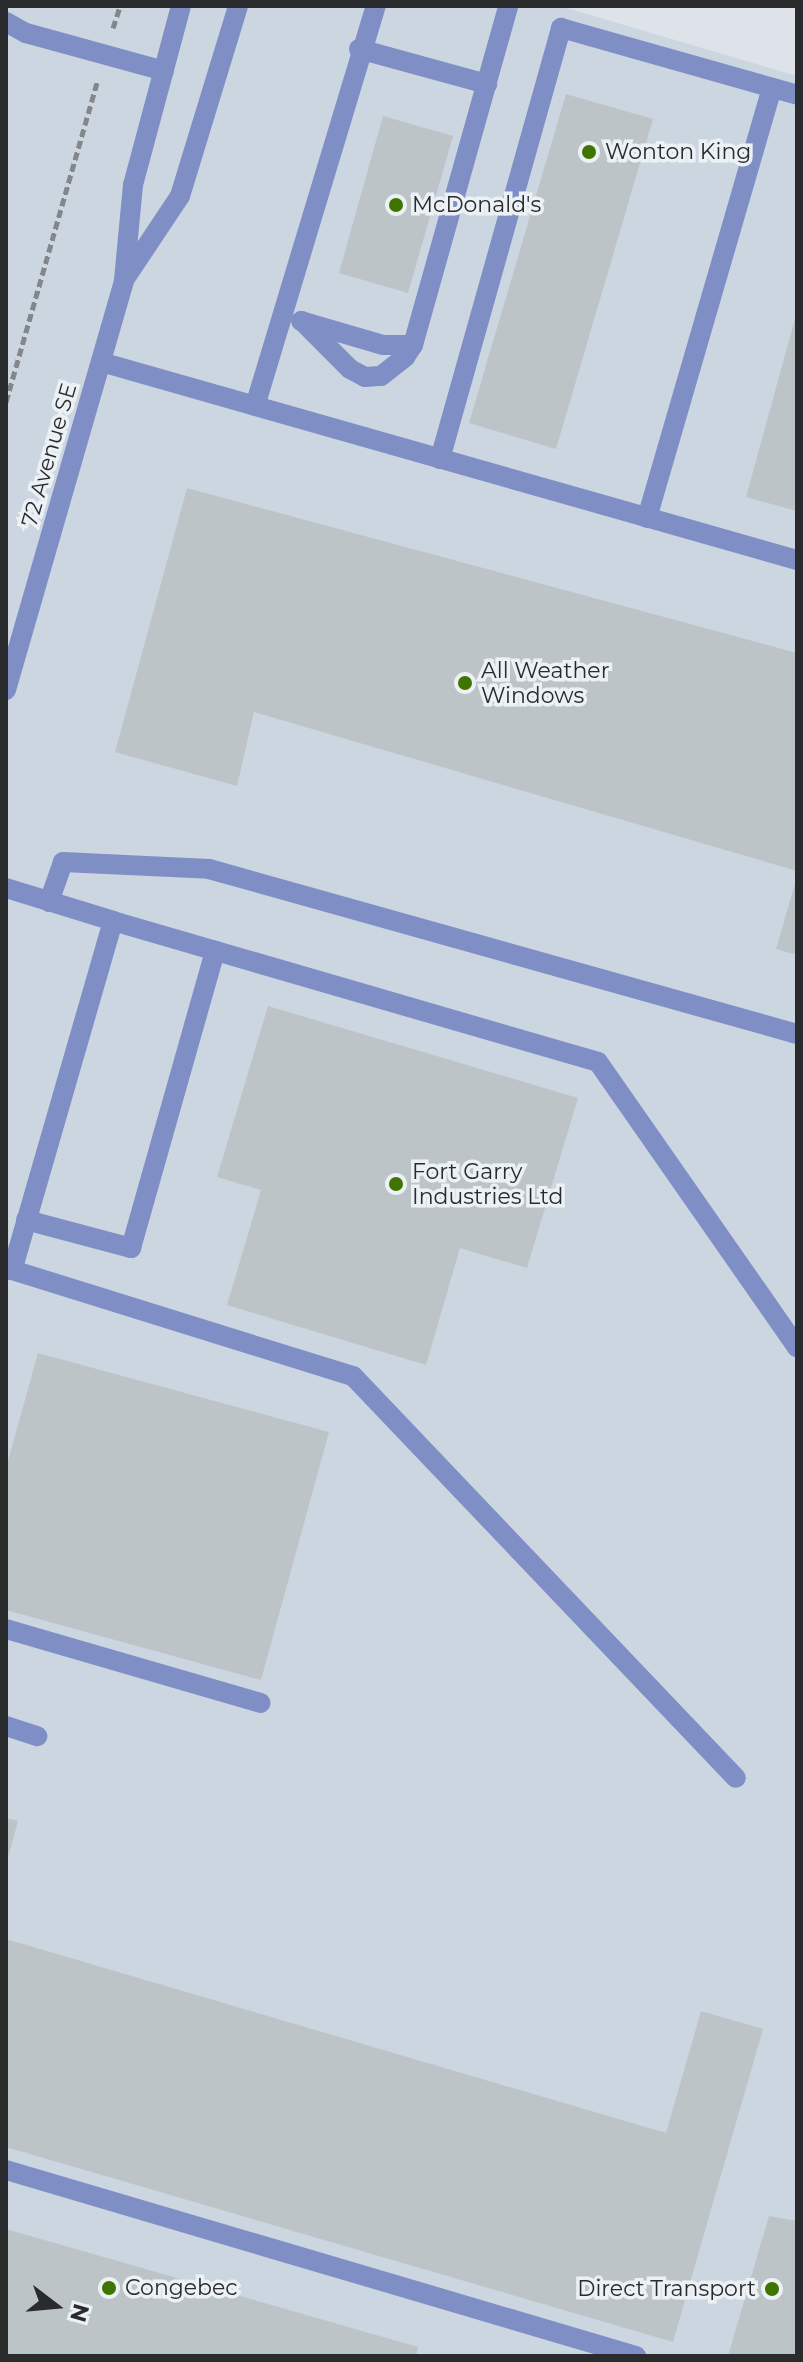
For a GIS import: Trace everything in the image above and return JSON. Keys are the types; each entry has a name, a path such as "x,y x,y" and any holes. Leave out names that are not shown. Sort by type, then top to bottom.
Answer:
{"street":[{"name":"72 Avenue SE","path":"6,690 124,280 133,185 181,6"},
{"name":"72 Avenue SE","path":"124,280 180,196 238,6"},
{"path":"255,406 359,49 376,6"},
{"path":"302,321 350,369 365,377 393,370 413,345 508,6"},
{"path":"6,22 26,33 164,71"},
{"path":"440,459 561,28 797,95"},
{"path":"359,49 487,84"},
{"path":"647,518 772,88"},
{"path":"282,315 383,345 413,345"},
{"path":"101,362 797,560"},
{"path":"49,902 63,862 209,869 797,1034"},
{"path":"6,888 598,1062 797,1347"},
{"path":"113,921 9,1270 353,1376 736,1778"},
{"path":"26,1220 131,1248 215,951"},
{"path":"6,1629 260,1703"},
{"path":"6,1726 37,1736"},
{"path":"6,2170 636,2356"}],"path":[{"path":"6,402 120,6"}],"shaded area":[{"path":"6,6 560,6 797,76 797,2356 6,2356"}],"building":[{"path":"566,94 653,119 556,449 469,423"},
{"name":"McDonald's","path":"383,116 453,136 408,293 339,273"},
{"path":"797,315 797,511 746,497"},
{"name":"All Weather Windows","path":"187,488 797,653 797,871 254,712 237,786 115,752"},
{"path":"797,880 797,955 776,949"},
{"name":"Fort Garry Industries Ltd","path":"268,1006 578,1098 527,1268 460,1248 426,1365 227,1305 261,1190 217,1177"},
{"path":"38,1353 329,1432 261,1680 6,1610 6,1468"},
{"path":"6,1818 18,1821 7,1861 6,1861"},
{"path":"6,1939 666,2133 701,2011 763,2029 673,2342 6,2147"},
{"name":"Direct Transport","path":"769,2216 797,2221 797,2356 728,2356"},
{"name":"Congebec","path":"6,2229 418,2347 416,2356 6,2356"}],"place":[{"name":"Wonton King","path":"589,152"},
{"name":"McDonald's","path":"396,205"},
{"name":"All Weather Windows","path":"465,683"},
{"name":"Fort Garry Industries Ltd","path":"396,1184"},
{"name":"Congebec","path":"109,2288"},
{"name":"Direct Transport","path":"772,2289"}]}
